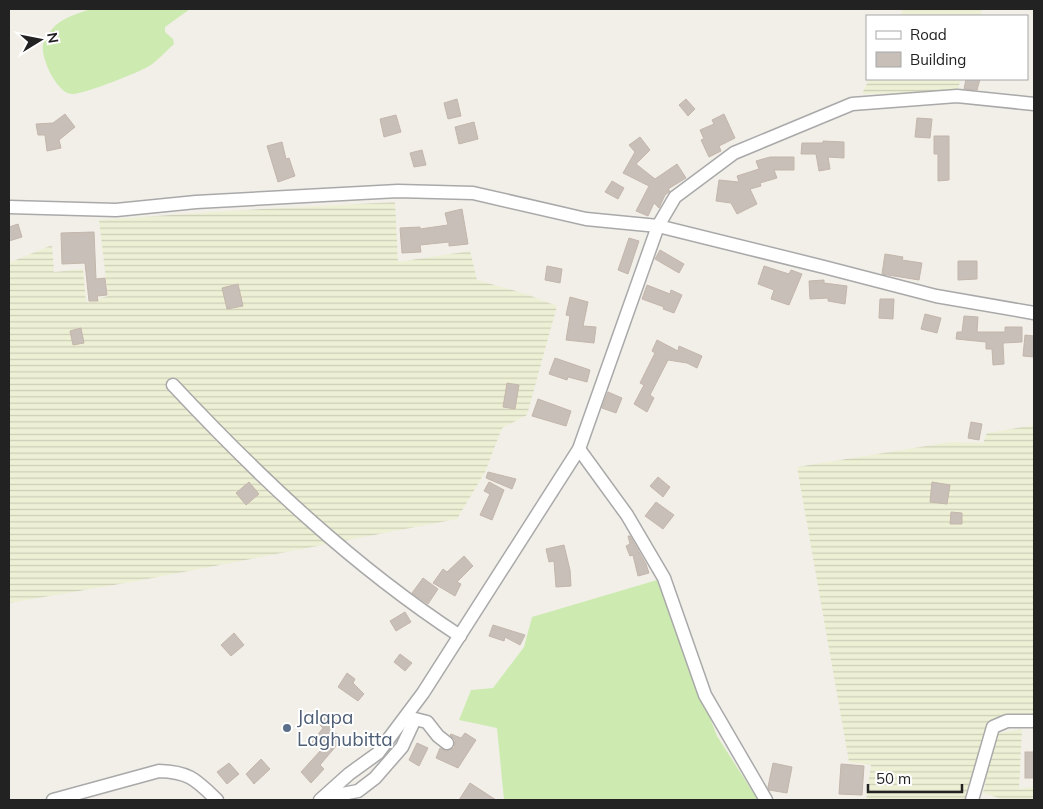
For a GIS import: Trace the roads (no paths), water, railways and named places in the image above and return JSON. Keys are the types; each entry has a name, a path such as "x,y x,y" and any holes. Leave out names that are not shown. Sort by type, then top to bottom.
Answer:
{"street":[{"path":"320,800 349,774 378,753 423,693 579,449 658,226 675,197 734,153 852,104 957,96 1034,104"},
{"path":"9,207 116,210 196,202 398,191 473,193 586,219 658,226 936,296 1034,314"},
{"path":"172,386 314,525 394,590 460,636"},
{"path":"579,449 627,515 664,578 705,695 766,800"},
{"path":"334,800 342,794 358,790 375,778 402,747 415,718 427,722 438,736 447,743"},
{"path":"972,800 993,727 1007,721 1034,721"},
{"path":"53,800 159,771 176,771 196,779 217,800"}],"place":[{"name":"Jalapa Laghubitta","path":"287,728"}]}
